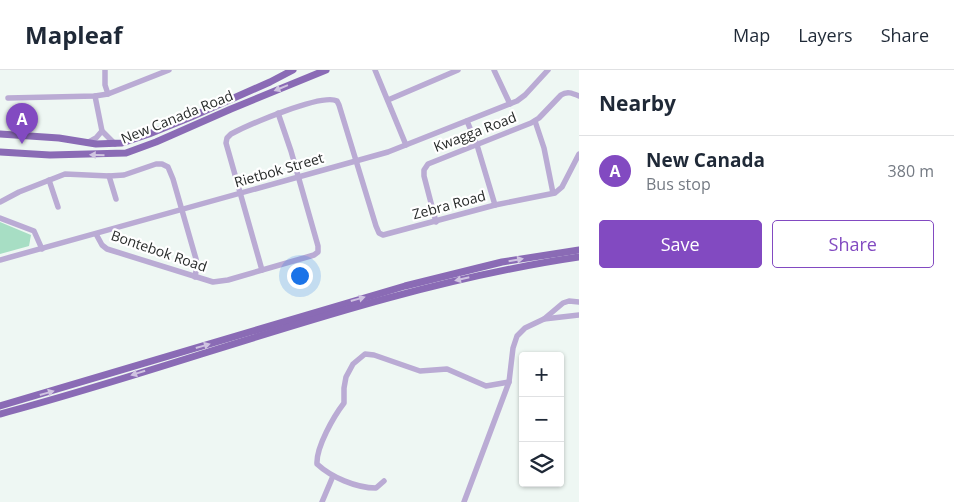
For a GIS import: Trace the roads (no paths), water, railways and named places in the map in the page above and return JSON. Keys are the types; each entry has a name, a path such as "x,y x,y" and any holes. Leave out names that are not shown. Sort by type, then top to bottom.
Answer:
{"main road":[{"name":"New Canada Road","path":"0,134 59,138 87,143 115,144 129,142 270,82 293,70"},
{"name":"New Canada Road","path":"0,152 50,155 126,153 326,70"},
{"path":"0,406 424,280 502,262 579,250"},
{"path":"0,414 415,290 499,271 579,257"}],"street":[{"path":"105,70 105,85 108,94"},
{"path":"8,98 108,94 169,70"},
{"path":"375,70 406,145"},
{"path":"388,100 458,70"},
{"path":"494,70 510,104"},
{"name":"Rietbok Street","path":"0,260 357,161 406,145 510,104 526,95 548,70"},
{"name":"Kwagga Road","path":"436,222 424,176 425,167 434,161 535,121 560,95 570,92 579,96"},
{"path":"95,96 102,131 115,144"},
{"path":"262,270 228,154 227,138 235,132 278,114 328,99 335,100 339,106 357,161"},
{"path":"278,114 299,177"},
{"path":"467,120 477,145 495,206"},
{"path":"535,121 544,148 553,193 562,187 579,154"},
{"path":"87,143 96,138 102,131"},
{"name":"Zebra Road","path":"357,161 376,226 379,233 387,235 495,206 553,193"},
{"path":"0,202 65,174 109,176 132,173 156,164 165,165 170,170 196,259 195,277"},
{"path":"109,176 116,199"},
{"name":"Bontebok Road","path":"96,234 105,248 216,282 306,258 318,252 318,246 299,177"},
{"path":"49,180 58,207"},
{"path":"0,218 34,231 42,249"},
{"path":"464,502 509,382 513,348 517,336 525,328 544,319 563,303 569,301 579,302"},
{"path":"544,319 579,315"},
{"path":"384,481 376,488 369,488 333,476 317,464 316,457 338,411 344,403 346,377 360,356 365,354 374,355 420,371 447,369 486,386 509,382"},
{"path":"322,502 333,476"}],"place":[{"name":"New Canada","path":"22,144"}]}
